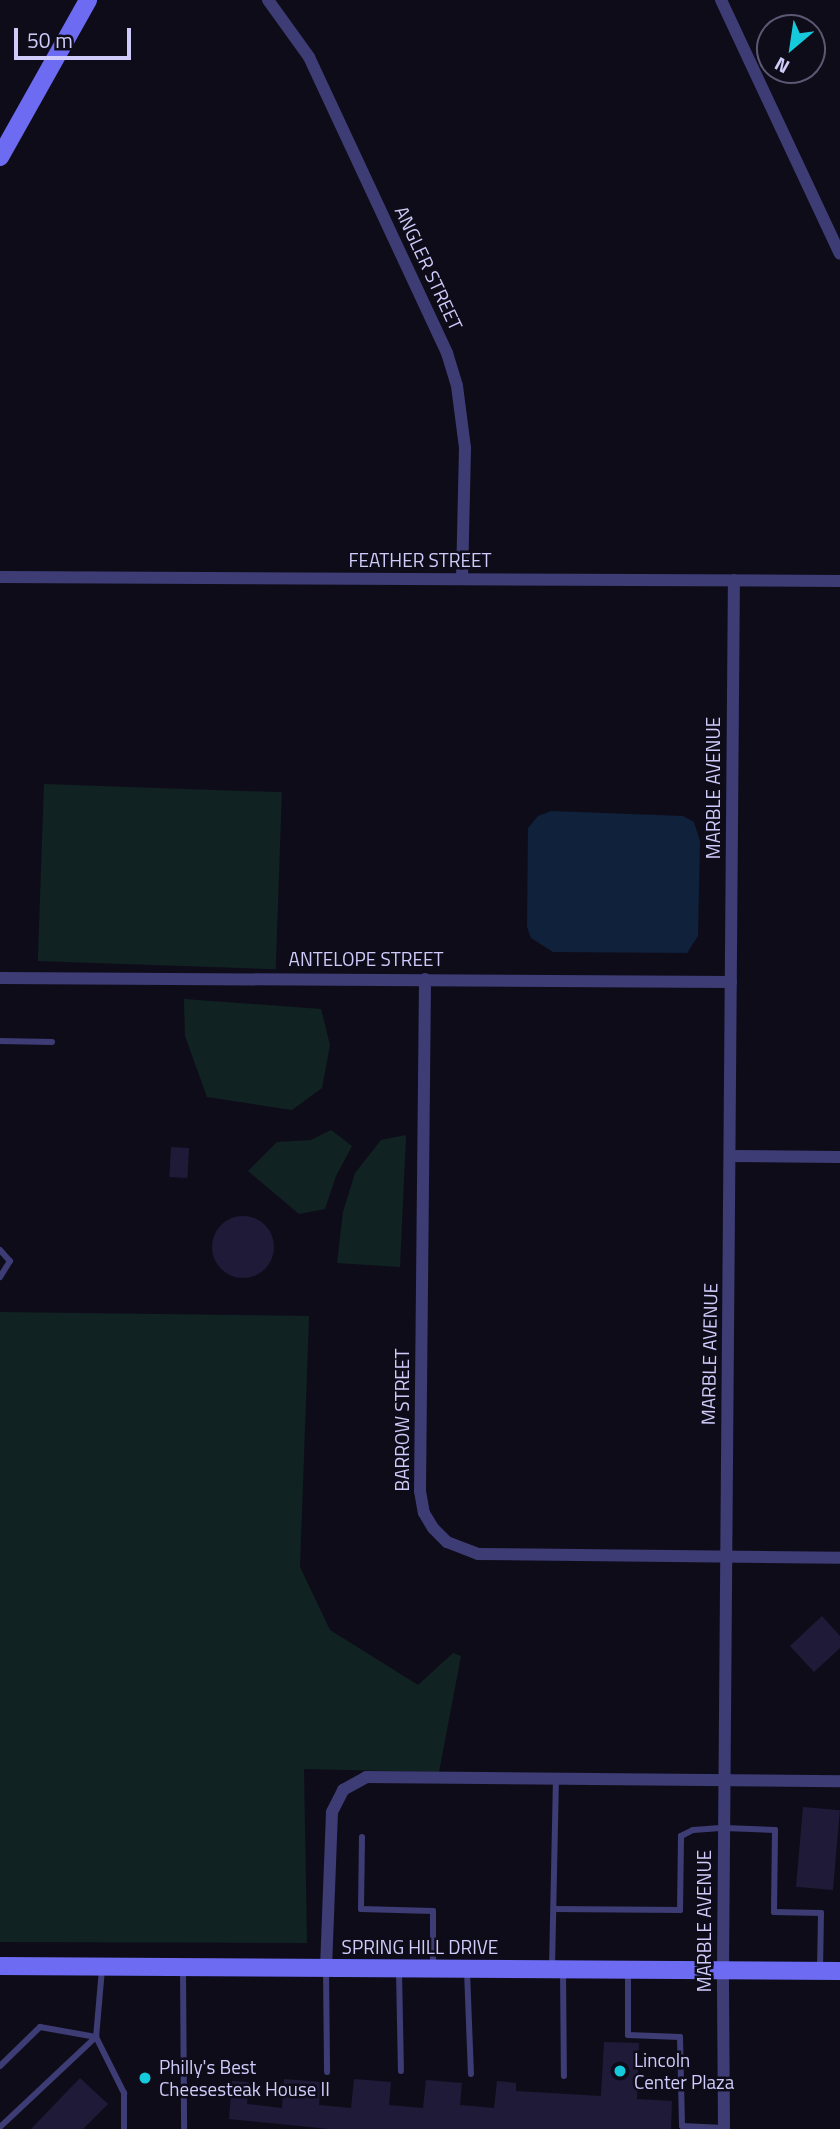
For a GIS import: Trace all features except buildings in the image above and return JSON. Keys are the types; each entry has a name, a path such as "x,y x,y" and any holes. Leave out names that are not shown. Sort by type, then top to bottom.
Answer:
{"main road":[{"path":"0,157 88,0"},
{"name":"SPRING HILL DRIVE","path":"0,1966 840,1971"}],"street":[{"name":"ANGLER STREET","path":"268,0 309,57 447,353 459,396 465,448 462,579"},
{"path":"721,0 840,254"},
{"name":"FEATHER STREET","path":"0,577 840,581"},
{"name":"MARBLE AVENUE","path":"724,2128 734,580"},
{"name":"ANTELOPE STREET","path":"0,978 731,982"},
{"name":"BARROW STREET","path":"425,979 420,1490 424,1513 433,1528 447,1542 478,1555 840,1558"},
{"path":"730,1156 840,1157"},
{"path":"326,1968 331,1812 343,1790 366,1777 556,1781 840,1781"}],"lane":[{"path":"0,1041 52,1042"},
{"path":"0,1250 10,1261 0,1277"},
{"path":"556,1781 554,1909 564,2076"},
{"path":"554,1909 680,1910 681,1836 693,1830 724,1828 775,1830 774,1912 821,1913 820,1971"},
{"path":"362,1837 361,1909 433,1911 433,1968"},
{"path":"102,1967 96,2037 124,2093 124,2129"},
{"path":"183,1967 184,2129"},
{"path":"326,1968 327,2072"},
{"path":"399,1968 401,2071"},
{"path":"467,1969 471,2074"},
{"path":"628,1969 628,2035 680,2037 682,2126 724,2128"},
{"path":"0,2066 40,2027 96,2037"},
{"path":"0,2127 96,2037"}],"green space":[{"path":"44,784 282,792 276,969 38,961"},
{"path":"184,999 321,1009 330,1045 322,1088 292,1110 207,1097 185,1036"},
{"path":"331,1130 352,1146 336,1176 325,1209 299,1214 248,1171 277,1142 311,1140"},
{"path":"406,1135 400,1267 337,1263 343,1212 355,1173 381,1140"},
{"path":"0,1312 309,1316 300,1567 330,1630 418,1685 453,1653 461,1656 439,1772 304,1769 307,1943 0,1942"}],"water":[{"path":"551,811 683,816 694,822 700,841 698,936 687,953 553,952 531,938 527,927 528,828 538,816"}],"place":[{"name":"Lincoln Center Plaza","path":"620,2071"},
{"name":"Philly's Best Cheesesteak House II","path":"145,2078"}]}
